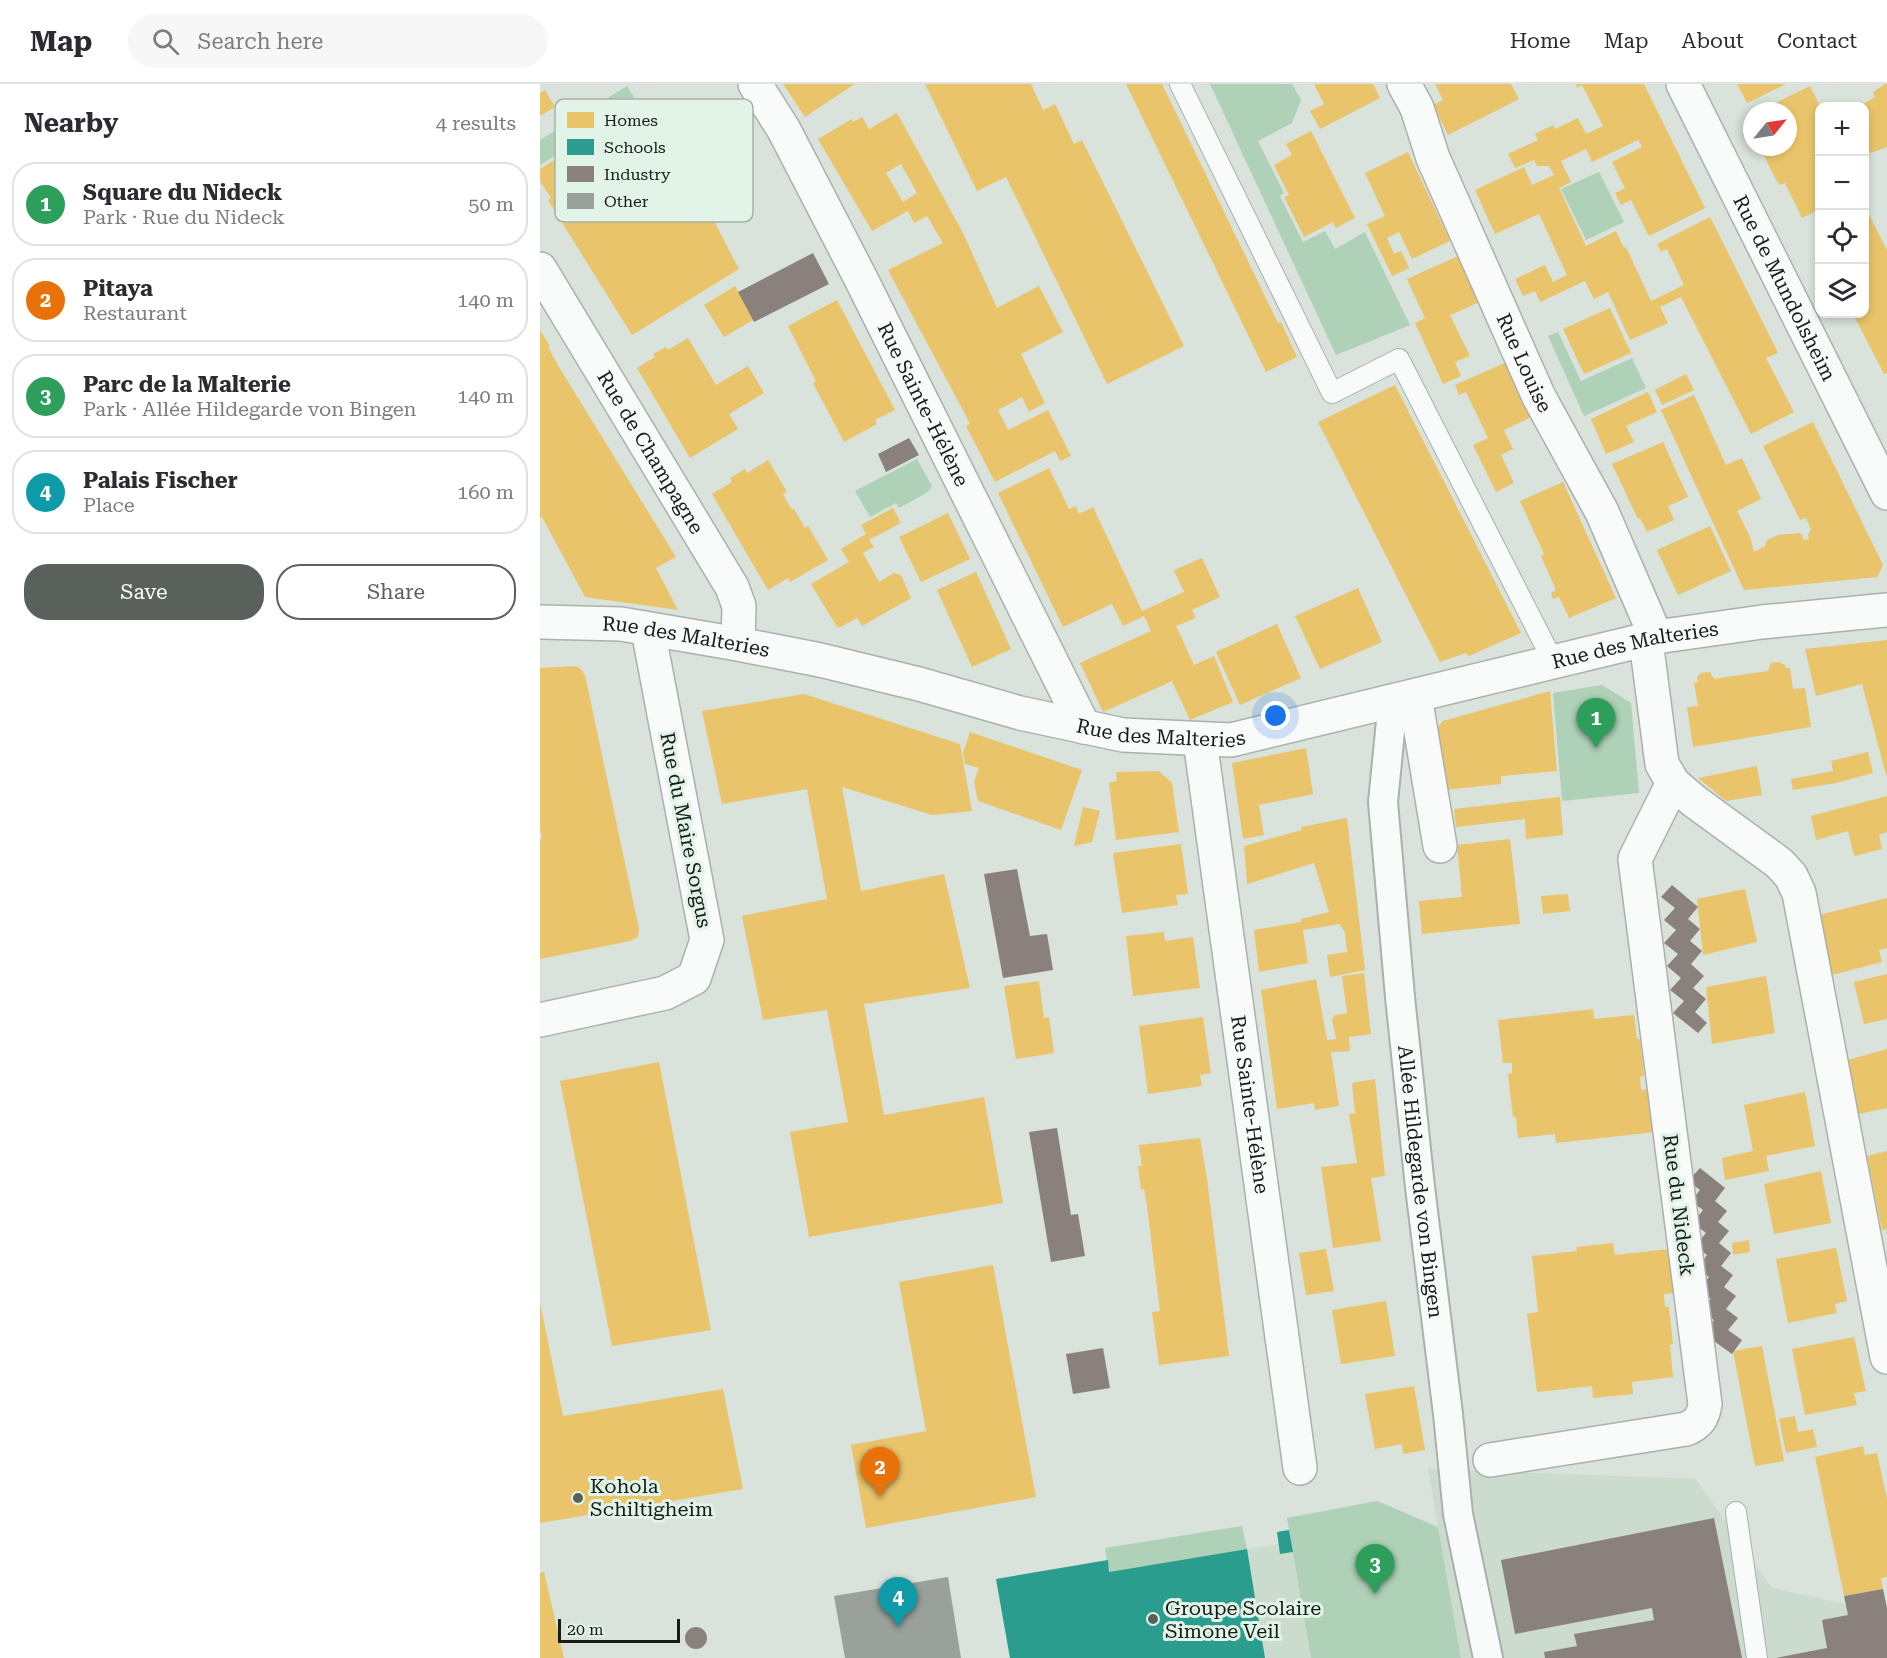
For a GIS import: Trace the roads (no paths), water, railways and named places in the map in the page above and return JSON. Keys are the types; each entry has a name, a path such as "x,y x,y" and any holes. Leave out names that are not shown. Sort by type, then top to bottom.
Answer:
{"street":[{"name":"Rue Sainte-Hélène","path":"755,84 784,130 855,267 1084,727"},
{"name":"Rue Louise","path":"1404,84 1417,108 1433,158 1539,397 1602,513 1651,639"},
{"name":"Rue de Mundolsheim","path":"1683,84 1887,493"},
{"name":"Rue de Champagne","path":"540,269 732,587 739,606 738,644"},
{"name":"Rue des Malteries","path":"540,622 621,624 738,644 820,660 919,684 1020,713 1124,735 1231,740 1651,639 1762,622 1887,610"},
{"name":"Rue du Maire Sorgus","path":"540,1020 665,993 694,978 707,940 648,630"},
{"path":"1651,639 1662,764 1673,783 1779,863 1791,876 1799,893 1887,1357"},
{"path":"1404,699 1440,846"},
{"name":"Allée Hildegarde von Bingen","path":"1404,699 1383,802 1400,997 1458,1514 1488,1658"},
{"name":"Rue Sainte-Hélène","path":"1200,740 1300,1468"},
{"name":"Rue du Nideck","path":"1490,1460 1686,1429 1695,1425 1703,1416 1705,1404 1635,859 1673,783"}],"lane":[{"path":"1180,84 1332,393 1399,359 1554,663"},
{"path":"1736,1512 1757,1658"}],"place":[{"name":"Square du Nideck","path":"1596,748"},
{"name":"Pitaya","path":"880,1497"},
{"name":"Kohola Schiltigheim","path":"578,1498"},
{"name":"Parc de la Malterie","path":"1375,1594"},
{"name":"Groupe Scolaire Simone Veil","path":"1153,1619"},
{"name":"Palais Fischer","path":"898,1627"}]}
